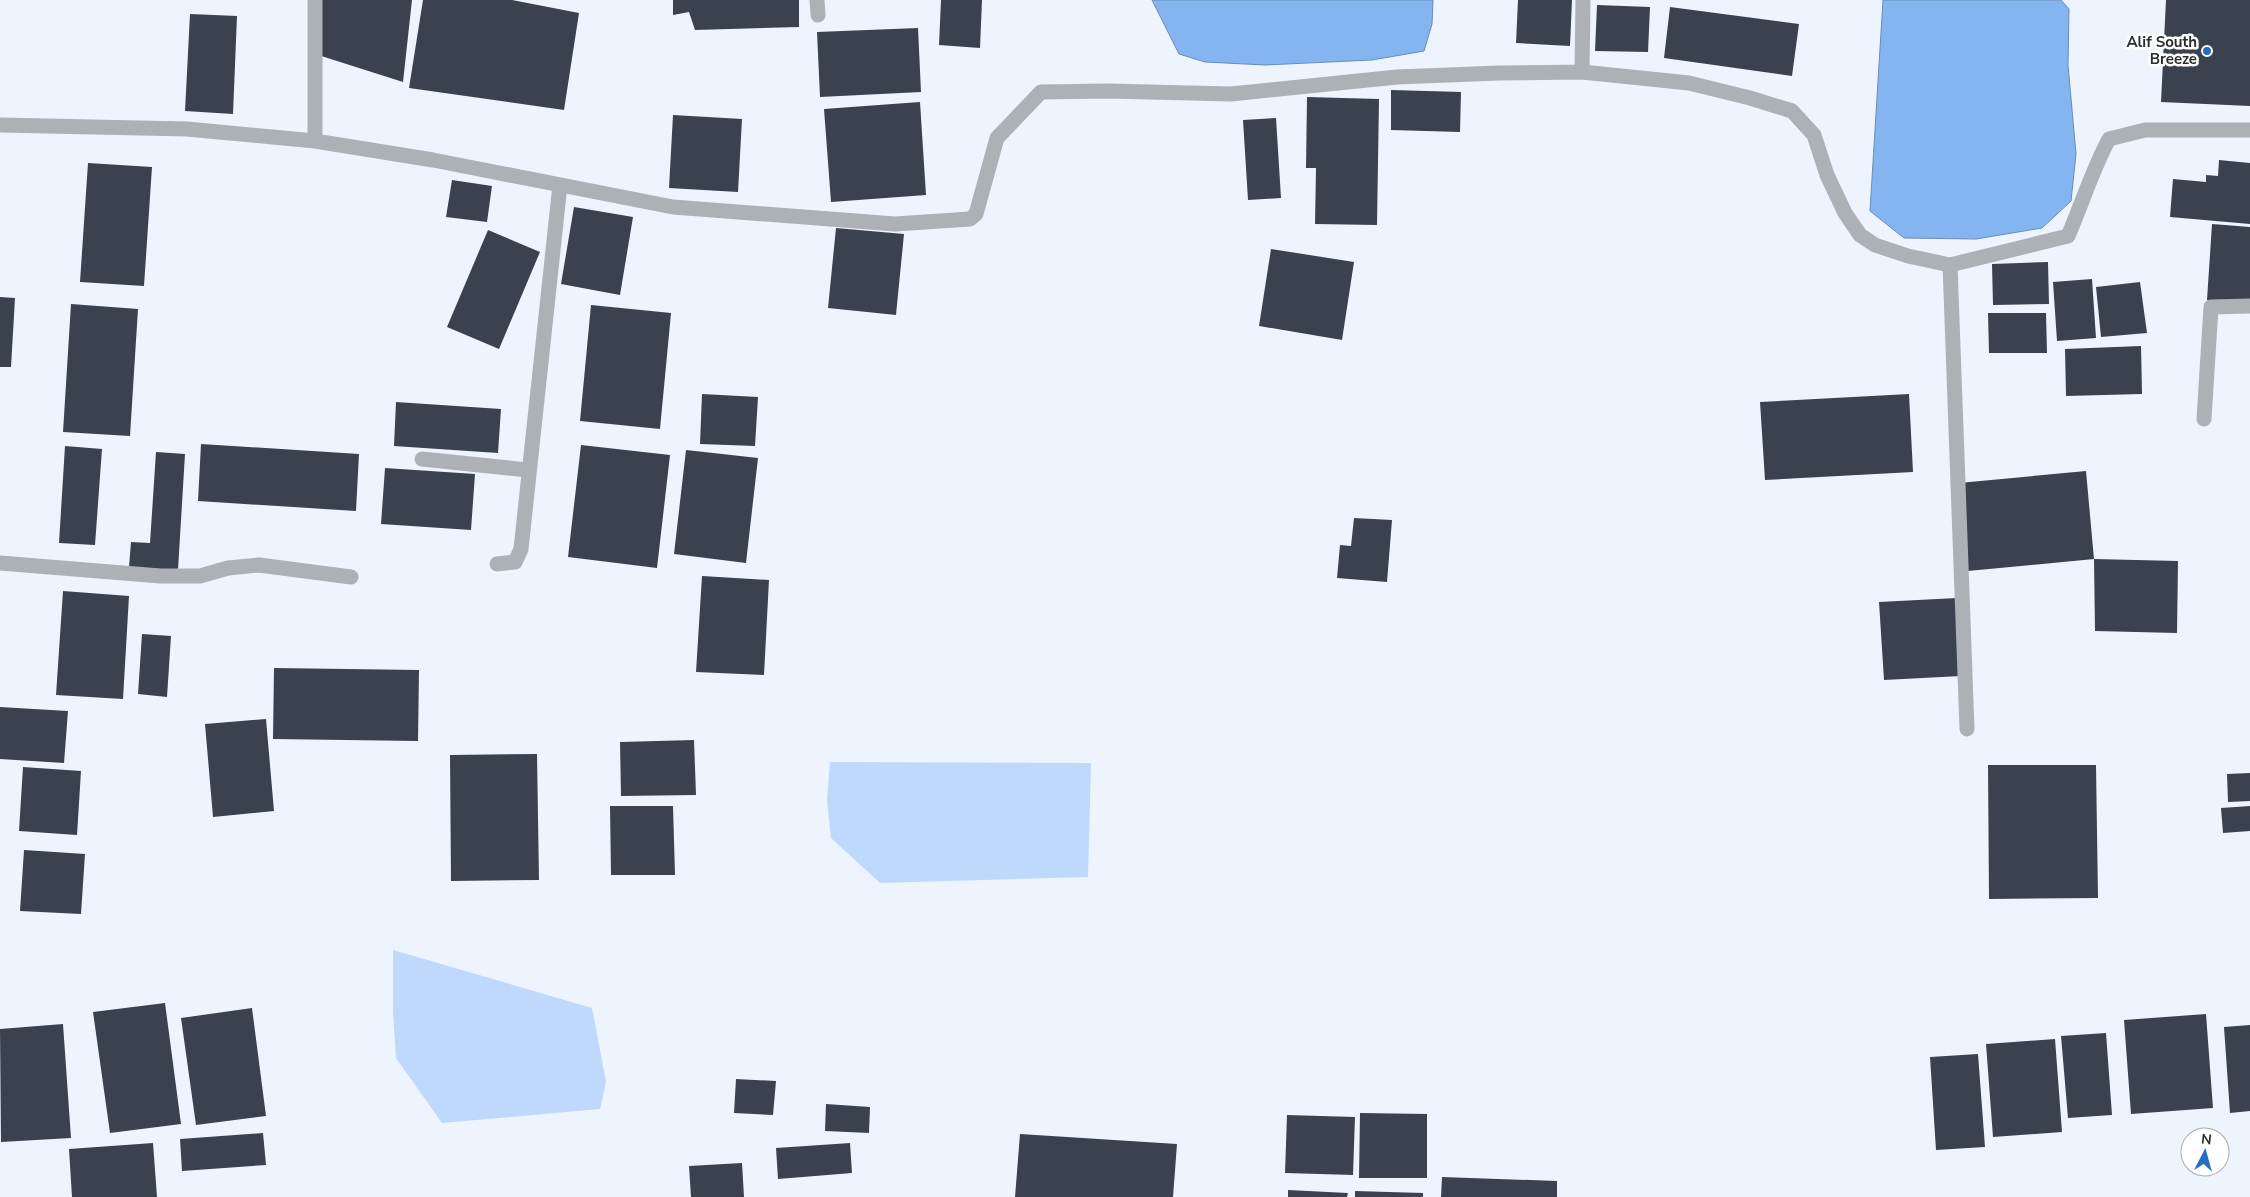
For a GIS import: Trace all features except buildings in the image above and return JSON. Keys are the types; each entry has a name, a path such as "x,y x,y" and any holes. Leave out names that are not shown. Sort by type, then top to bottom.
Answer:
{"street":[{"path":"315,0 315,141"},
{"path":"1582,72 1583,0"},
{"path":"0,125 187,129 315,141 433,160 673,207 770,216 895,224 970,219 976,214 997,138 1042,92 1108,91 1231,94 1397,77 1499,72 1582,72 1689,84 1750,98 1792,111 1814,135 1827,175 1845,213 1860,235 1875,245 1908,256 1950,265 2068,236 2088,190 2099,158 2109,139 2145,130 2250,130"},
{"path":"497,564 515,562 521,549 560,185"},
{"path":"1950,265 1967,729"},
{"path":"2204,419 2211,307 2250,306"},
{"path":"422,459 528,470"},
{"path":"0,563 168,576 200,576 228,568 259,565 351,577"}],"shaded area":[{"path":"830,762 1091,763 1088,877 880,883 831,838 827,800"},
{"path":"393,950 592,1008 606,1082 600,1109 442,1123 396,1058 393,1012"}],"water":[{"path":"1152,0 1433,0 1432,24 1424,51 1372,60 1265,65 1205,62 1179,54"},
{"path":"1883,0 2061,0 2069,9 2068,65 2076,154 2071,201 2042,228 1976,239 1904,238 1870,211"}],"place":[{"name":"Alif South Breeze","path":"2207,51"}]}
